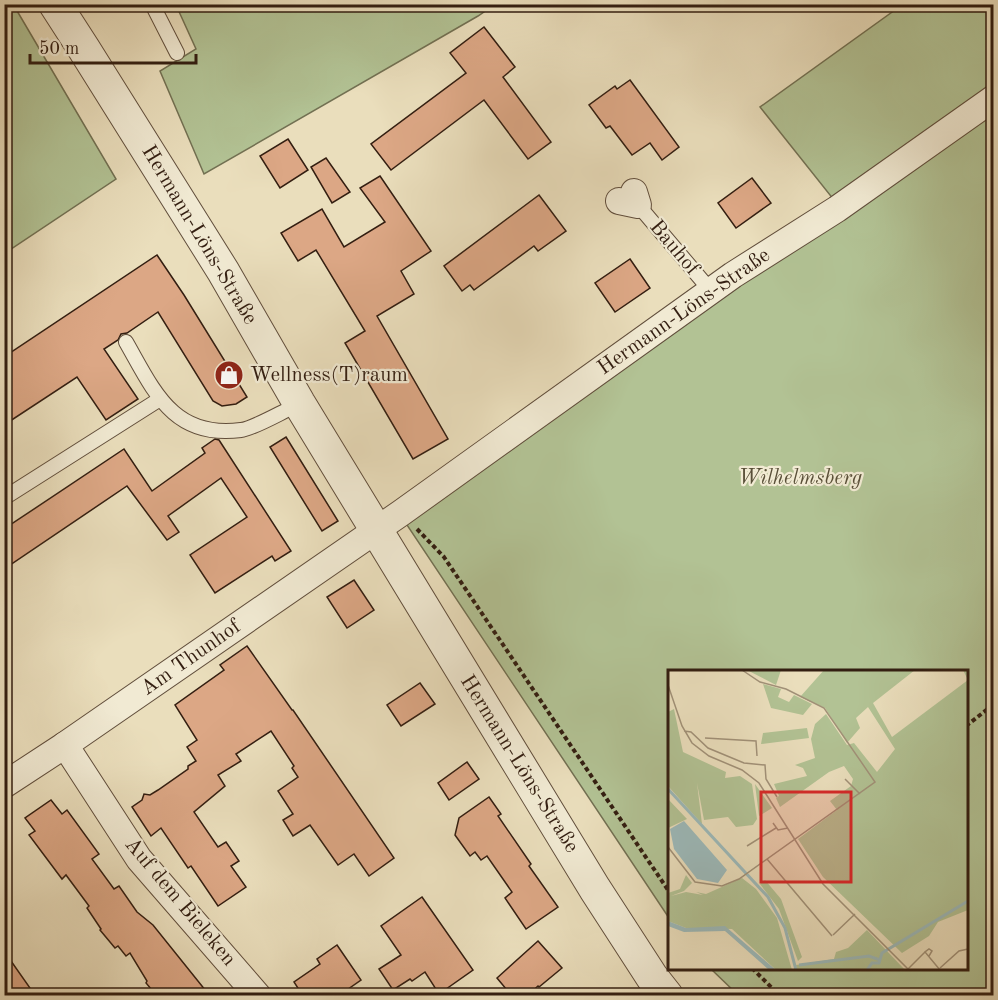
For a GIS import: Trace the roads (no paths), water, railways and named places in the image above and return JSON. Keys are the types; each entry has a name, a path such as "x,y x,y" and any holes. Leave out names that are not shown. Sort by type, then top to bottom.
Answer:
{"street":[{"name":"Hermann-Löns-Straße","path":"54,4 223,271 299,403 389,521 454,657 596,889 652,977 667,996"},
{"name":"Hermann-Löns-Straße","path":"389,521 733,275 837,209 993,98"},
{"name":"Am Thunhof","path":"4,785 389,521"},
{"name":"Auf dem Bieleken","path":"65,745 139,859 258,996"}],"lane":[{"path":"152,4 177,53"},
{"name":"Bauhof","path":"630,199 711,291"},
{"path":"126,342 160,399 173,413 190,424 214,430 243,430 299,403"},
{"path":"4,498 160,399"}],"place":[{"name":"Wellness(T)raum","path":"229,375"}],"park label":[{"name":"Wilhelmsberg","path":"800,478"}]}
